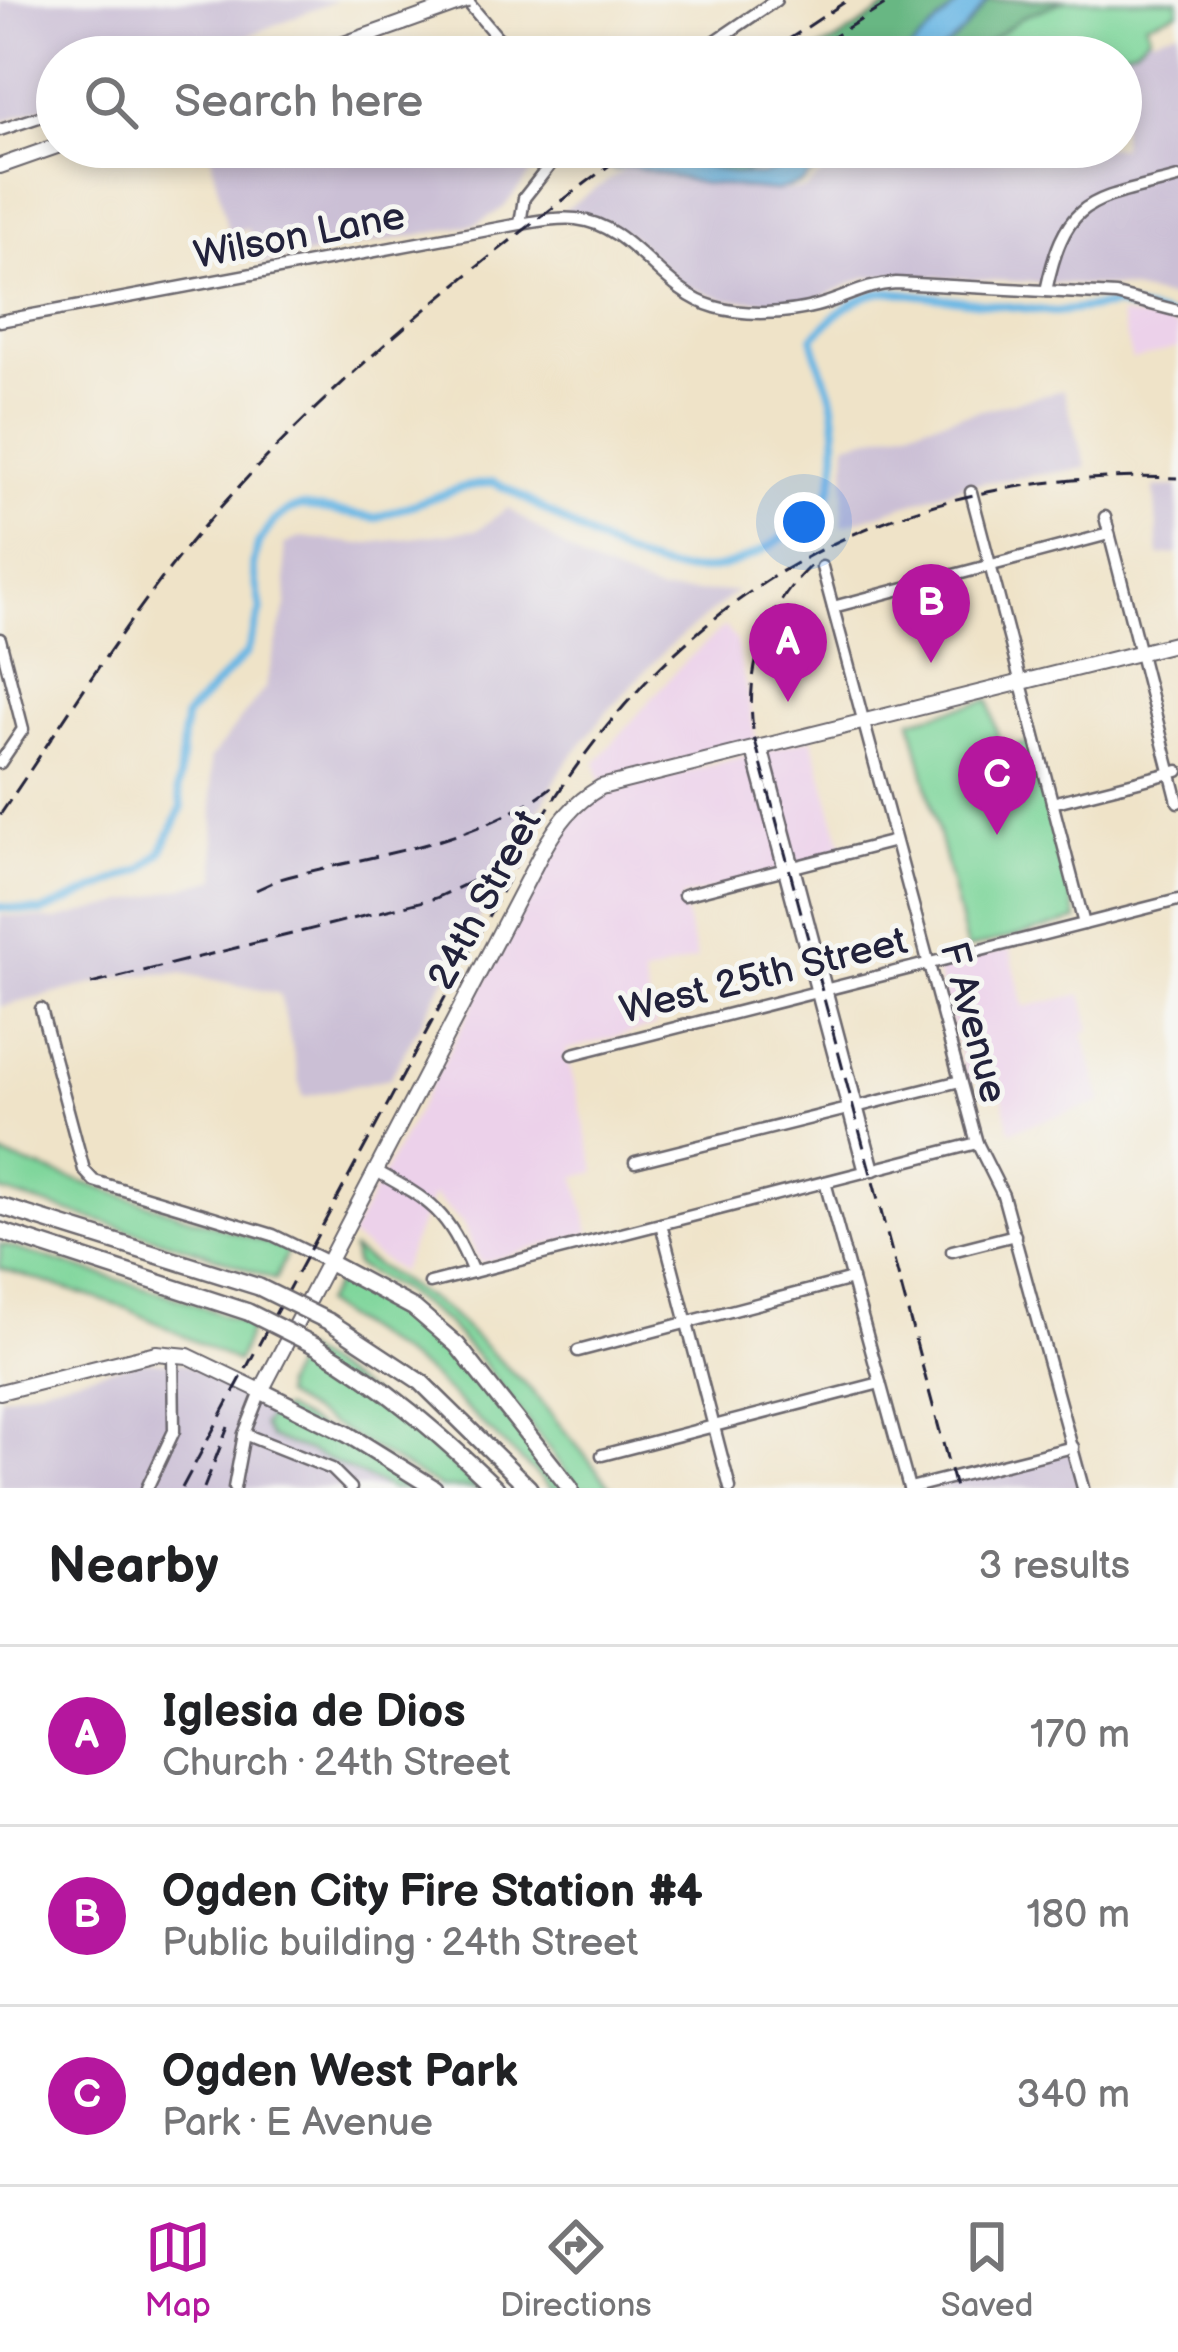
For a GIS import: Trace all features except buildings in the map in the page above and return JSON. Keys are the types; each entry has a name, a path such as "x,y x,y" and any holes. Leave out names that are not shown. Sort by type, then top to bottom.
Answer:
{"highway":[{"path":"0,1207 260,1287 330,1322 421,1382 529,1488"},
{"path":"0,1231 248,1312 316,1346 363,1373 407,1407 496,1488"},
{"path":"328,1262 414,1308 457,1345 570,1488"},
{"path":"261,1391 346,1434 434,1488"}],"main road":[{"path":"366,36 466,0"},
{"path":"0,166 36,153"},
{"name":"24th Street","path":"261,1391 567,812 601,787 1178,643"},
{"path":"0,1392 139,1355 173,1354 205,1363 261,1391"}],"street":[{"path":"466,0 495,36"},
{"path":"723,36 776,0"},
{"path":"0,130 36,118"},
{"path":"520,224 524,198 548,168"},
{"path":"1046,291 1059,239 1081,209 1096,200 1178,178"},
{"name":"Wilson Lane","path":"0,321 520,224 576,219 606,228 688,297 732,311 797,310 819,306 867,285 896,283 1116,295 1178,310"},
{"path":"971,492 1084,924"},
{"path":"1105,517 1178,802"},
{"path":"832,607 1109,534"},
{"name":"F Avenue","path":"821,567 977,1143 1004,1195 1083,1488"},
{"path":"0,639 4,673 23,729 0,763"},
{"path":"757,748 870,1171"},
{"path":"1052,803 1174,772"},
{"path":"684,895 896,842"},
{"name":"West 25th Street","path":"573,1054 1178,900"},
{"path":"41,1009 84,1170 94,1180 273,1235 328,1262"},
{"path":"635,1162 960,1081"},
{"path":"430,1283 977,1143"},
{"path":"376,1171 428,1199 446,1216 473,1272"},
{"path":"825,1182 910,1488 1072,1448"},
{"path":"661,1224 730,1488"},
{"path":"952,1251 1015,1235"},
{"path":"578,1351 852,1279"},
{"path":"147,1488 174,1431 173,1354"},
{"path":"602,1455 880,1383"},
{"path":"234,1488 244,1434 261,1391"},
{"path":"244,1434 332,1469 351,1488"}],"shaded area":[{"path":"0,0 337,0 248,36 36,36 36,110 0,122"},
{"path":"1178,29 1178,300 1117,287 895,275 864,278 798,303 727,300 683,285 634,238 606,221 556,215 627,168 777,191 805,189 830,168 1142,168 1142,39 1150,34 1152,38"},
{"path":"214,168 535,168 503,208 477,224 258,264 248,229 228,232"},
{"path":"1120,315 1178,328 1178,348 1132,360"},
{"path":"1063,390 1087,468 965,485 842,526 847,443"},
{"path":"1154,487 1178,487 1178,554 1159,556"},
{"path":"508,508 585,562 661,593 737,591 666,649 563,767 390,1078 303,1097 280,994 181,973 130,975 0,1007 0,915 56,920 217,879 210,759 265,688 287,602 284,545 301,537 361,544 477,530"},
{"path":"725,626 736,641 757,742 600,781 596,762 681,665"},
{"path":"812,738 844,853 681,898 697,959 643,976 656,1026 566,1050 596,1172 576,1177 590,1233 480,1263 462,1222 433,1195 400,1272 350,1237 572,819 602,794"},
{"path":"1010,949 1024,1007 1082,994 1091,1030 1083,1032 1102,1102 1010,1131 998,1076 967,1082 936,967"},
{"path":"141,1361 182,1363 265,1401 391,1488 0,1488 0,1397"},
{"path":"1078,1449 1088,1488 927,1488"}],"green space":[{"path":"899,0 962,0 925,36 844,36"},
{"path":"988,0 1178,0 1178,12 1146,23 1150,34 1142,41 1142,36 984,36 972,21"},
{"path":"988,0 1066,0 1024,16 996,36 958,36"},
{"path":"714,168 758,168 736,174"},
{"path":"989,700 1001,749 1031,742 1077,920 967,949 911,720"},
{"path":"0,1155 288,1250 275,1280 205,1253 0,1191"},
{"path":"0,1244 185,1300 251,1326 237,1362 126,1308 0,1268"},
{"path":"353,1250 447,1311 531,1390 612,1488 578,1488 482,1362 444,1321 355,1265"},
{"path":"340,1276 391,1298 444,1339 565,1488 551,1488 424,1370 323,1304"},
{"path":"302,1350 386,1404 478,1488 441,1488 283,1396 283,1385"},
{"path":"284,1409 426,1488 389,1488 271,1438 263,1425 270,1415"}],"water":[{"path":"962,0 988,0 958,36 925,36"},
{"path":"639,168 715,168 760,175 782,168 818,168 802,183 776,191 701,183"}],"waterway":[{"path":"0,907 42,912 143,869 161,852 182,807 178,790 185,717 247,653 261,610 253,566 258,544 274,521 288,511 302,506 375,518 460,488 493,482 634,559 668,569 704,570 744,559 787,535 827,498 836,461 835,418 813,337 856,301 888,291 1054,312 1116,305 1178,319"}],"railway":[{"path":"794,36 848,0"},
{"path":"834,36 893,0"},
{"path":"0,815 146,600 247,477 405,327 606,168"},
{"path":"182,1488 534,831 592,745 657,671 727,609 804,558 888,520 978,494 1075,480 1178,478"},
{"path":"810,566 780,603 761,644 752,690 754,737 955,1488"},
{"path":"256,890 280,879 457,835 523,806 553,786"},
{"path":"91,984 436,898 479,878 517,846"},
{"path":"204,1488 228,1427"}],"place":[{"name":"Ogden City Fire Station #4","path":"931,663"},
{"name":"Iglesia de Dios","path":"788,702"},
{"name":"Ogden West Park","path":"997,835"}]}
